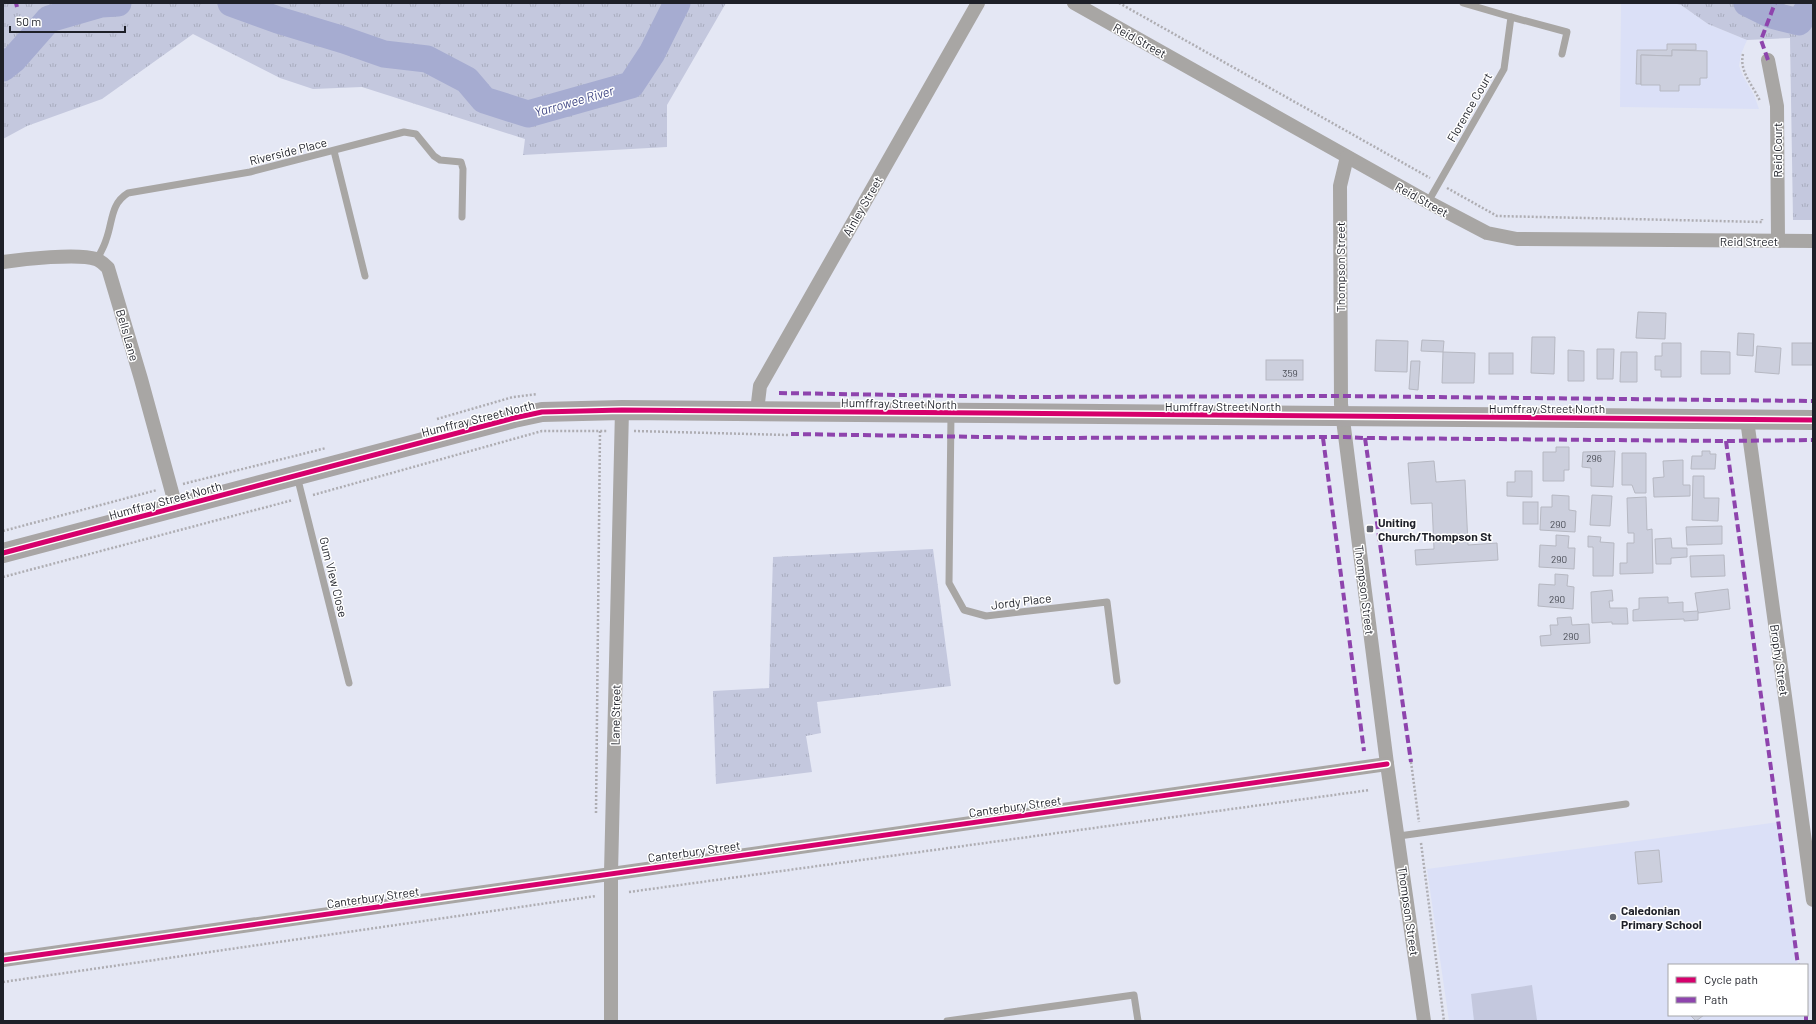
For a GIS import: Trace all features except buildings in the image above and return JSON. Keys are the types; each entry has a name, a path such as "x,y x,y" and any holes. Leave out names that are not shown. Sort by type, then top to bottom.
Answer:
{"street":[{"name":"Ainley Street","path":"757,411 760,386 978,3"},
{"name":"Reid Street","path":"1074,3 1428,202 1487,233 1511,238 1813,241"},
{"name":"Reid Court","path":"1768,60 1777,106 1778,241"},
{"name":"Thompson Street","path":"1348,157 1340,186 1340,396 1387,764 1399,836 1424,1021"},
{"path":"3,262 66,258 87,258 97,260"},
{"name":"Bells Lane","path":"97,260 106,266 111,276 176,507"},
{"name":"Humffray Street North","path":"3,553 531,414 554,411 622,410 951,414 1813,420"},
{"name":"Lane Street","path":"611,1021 611,873 622,410"},
{"name":"Brophy Street","path":"1747,420 1813,900"},
{"name":"Canterbury Street","path":"3,960 1387,764"}],"lane":[{"path":"1463,3 1511,18 1567,32 1562,54"},
{"name":"Florence Court","path":"1428,202 1504,69 1511,18"},
{"name":"Riverside Place","path":"97,260 106,241 113,210 120,199 128,193 250,172 404,132 416,134 434,156 440,160 458,161 463,165 462,217"},
{"path":"334,151 365,276"},
{"name":"Jordy Place","path":"951,414 949,583 964,610 986,616 1107,602 1116,681"},
{"name":"Gum View Close","path":"297,476 349,683"},
{"path":"1399,836 1626,804"},
{"path":"947,1021 1134,995 1138,1021"}],"path":[{"path":"1119,3 1497,216 1762,222 1762,214"},
{"path":"1743,54 1742,62 1744,71 1762,105"},
{"path":"596,816 600,431"},
{"path":"622,431 788,435"},
{"path":"3,531 301,454"},
{"path":"1411,762 1444,1021"},
{"path":"629,892 1370,790"},
{"path":"3,982 597,896"}],"shaded area":[{"path":"1621,3 1673,3 1681,5 1708,24 1747,40 1741,54 1739,66 1754,95 1759,109 1620,107"},
{"name":"Caledonian Primary School","path":"1779,822 1798,964 1668,964 1668,1016 1805,1016 1806,1021 1449,1021 1427,869"}],"green space":[{"path":"3,3 726,3 667,105 667,147 523,155 525,139 362,87 313,89 280,78 193,34 102,99 27,126 3,139"},
{"path":"1673,3 1813,3 1813,220 1793,220 1790,38 1747,40 1708,24 1681,5"},
{"path":"933,549 951,686 817,702 821,733 806,736 812,772 716,784 713,691 769,688 773,557"},
{"path":"1532,985 1537,1020 1474,1021 1471,994"}],"waterway":[{"name":"Yarrowee River","path":"3,68 13,60 49,19 101,4 118,3"},
{"name":"Yarrowee River","path":"231,3 278,20 384,54 427,59 467,80 484,100 528,114 631,85 652,53 677,3"},
{"name":"Yarrowee River","path":"1747,3 1771,15 1799,22 1812,3"},
{"path":"3,50 13,60"}],"marked path":[{"path":"16,3 17,7"},
{"path":"1768,60 1761,40 1775,3"},
{"path":"779,393 1020,397 1340,396 1813,401"},
{"path":"791,434 1049,438 1344,437 1726,441 1813,440"},
{"path":"1323,438 1364,751"},
{"path":"1365,438 1411,762"},
{"path":"1726,441 1798,964"},
{"path":"1806,1016 1806,1021"}],"cycle path":[{"path":"3,553 514,418 542,412 622,410 1813,420"},
{"path":"3,960 1387,764"}],"place":[{"name":"Uniting Church/Thompson St","path":"1370,529"},
{"name":"Caledonian Primary School","path":"1613,917"}]}
